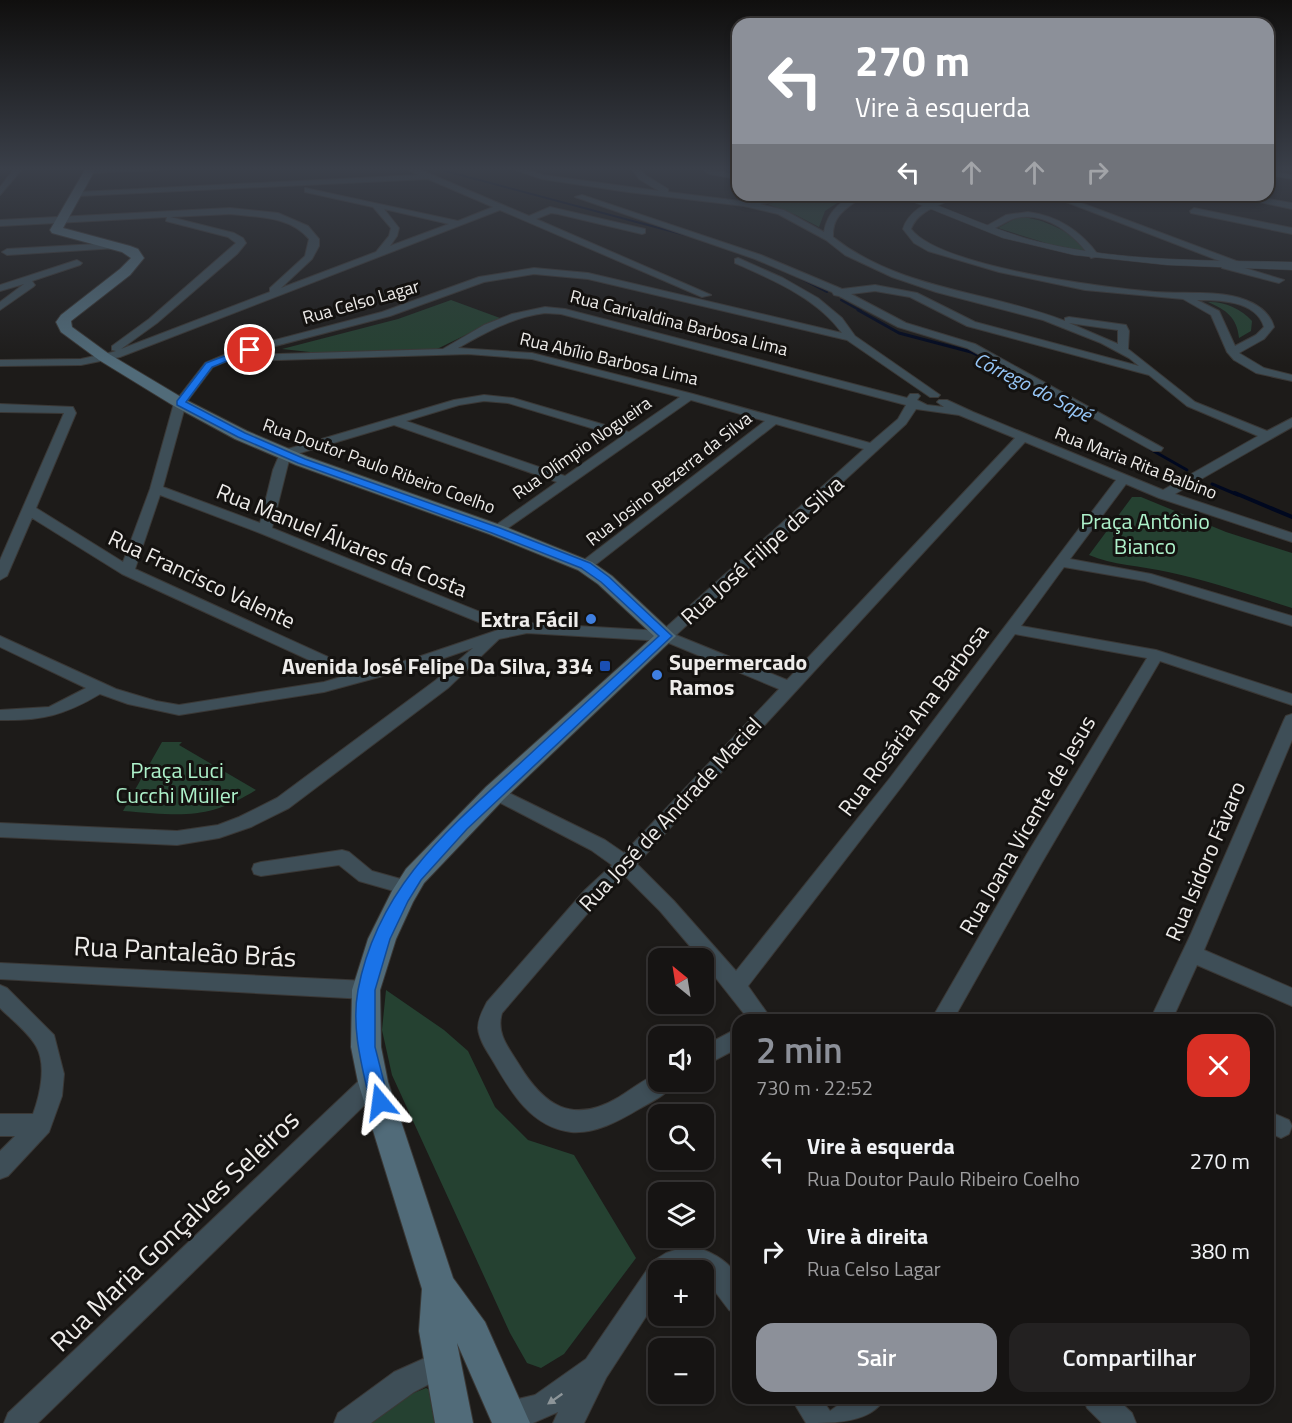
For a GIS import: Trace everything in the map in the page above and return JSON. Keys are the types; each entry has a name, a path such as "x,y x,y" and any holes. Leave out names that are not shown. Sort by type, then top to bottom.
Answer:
{"main road":[{"name":"Rua Doutor Paulo Ribeiro Coelho","path":"84,234 137,255 136,261 70,313 63,322 66,329 104,357 180,403 285,454 496,530 585,566 605,580 666,636"},
{"name":"Rua José Filipe da Silva","path":"454,1423 437,1331 439,1288 373,1082 366,1047 366,990 382,939 408,888 431,859 495,793 666,636"},
{"name":"Rua José Filipe da Silva","path":"439,1288 454,1304 483,1359 509,1418"},
{"path":"443,1363 455,1359 483,1359"}],"street":[{"path":"43,250 53,234"},
{"path":"104,357 153,321 234,252 241,243 240,240 229,234"},
{"path":"266,297 309,257 314,239 310,234"},
{"path":"379,254 393,234"},
{"path":"0,363 81,362 116,355 428,234"},
{"path":"561,234 739,311"},
{"name":"Rua Maria Rita Balbino","path":"653,234 726,257 780,280 814,300 838,320 851,338 938,402 1164,495 1292,538"},
{"path":"689,234 758,257 840,292 902,325 986,352 1157,448"},
{"path":"823,234 854,256 895,275 948,292 1047,318 1123,350 1191,404 1268,436"},
{"path":"910,234 935,250 1015,274 1059,283 1233,300 1252,308 1266,318 1269,327 1266,333 1232,352"},
{"path":"1006,234 1029,242 1094,256 1292,266"},
{"path":"1075,234 1089,247 1094,256"},
{"path":"1157,234 1236,264"},
{"path":"7,252 114,246"},
{"path":"0,288 77,263"},
{"path":"1218,264 1292,285"},
{"path":"1251,265 1279,280"},
{"name":"Rua Celso Lagar","path":"180,403 205,369 223,358 386,314 472,282 507,274 541,271 577,273 851,338"},
{"path":"0,307 30,285 31,282 25,280"},
{"path":"667,294 685,286"},
{"path":"814,300 840,292 875,288 913,295 972,324 1154,374"},
{"path":"1180,296 1215,313 1232,352 1241,361 1260,370 1292,378"},
{"name":"Rua Carivaldina Barbosa Lima","path":"444,351 512,316 532,311 551,310 876,393 916,402 938,402"},
{"path":"1047,318 1119,326 1124,331 1123,350"},
{"name":"Rua Abílio Barbosa Lima","path":"223,358 444,351 488,351 532,356 689,396 873,448"},
{"name":"Rua Maria Rita Balbino","path":"904,375 916,402"},
{"name":"Rua Olímpio Nogueira","path":"496,530 689,396"},
{"path":"264,530 285,454 465,401 492,398 509,400 630,436"},
{"name":"Rua José Filipe da Silva","path":"666,636 902,422 916,402"},
{"path":"127,571 156,489 180,403"},
{"path":"0,408 64,408 69,409 70,413 0,576"},
{"name":"Rua Josino Bezerra da Silva","path":"585,566 774,420"},
{"path":"393,421 565,480"},
{"path":"1164,495 1292,422"},
{"name":"Rua José de Andrade Maciel","path":"648,1091 611,1112 586,1121 565,1120 547,1113 520,1088 488,1028 489,1019 495,1008 592,895 625,864 1022,438"},
{"name":"Rua Rosária Ana Barbosa","path":"736,986 896,782 1123,478"},
{"name":"Rua Manuel Álvares da Costa","path":"156,489 264,530 506,632"},
{"name":"Rua Francisco Valente","path":"29,510 127,571 361,678"},
{"path":"1060,562 1146,577 1292,621"},
{"path":"0,641 100,687 146,705 179,710 288,694 361,678 421,661 506,632 543,627 666,636"},
{"path":"1010,629 1114,645 1156,655 1199,667 1292,700"},
{"path":"0,830 156,838 195,837 245,822 283,803 506,632"},
{"name":"Rua Doutor Paulo Ribeiro Coelho","path":"666,636 789,687"},
{"name":"Rua Joana Vicente de Jesus","path":"945,1014 1034,859 1156,655"},
{"path":"421,661 434,670 441,684"},
{"path":"0,715 48,714 62,710 100,687"},
{"name":"Rua Isidoro Fávaro","path":"1164,1014 1292,720"},
{"path":"495,793 598,845 625,864 667,906 736,986 757,1014"},
{"path":"261,868 342,857 366,876 408,888"},
{"path":"1191,954 1292,997"},
{"name":"Rua Pantaleão Brás","path":"0,970 366,990"},
{"path":"0,994 46,1042 54,1074 51,1096 41,1125 0,1168"},
{"path":"714,1051 732,1041"},
{"name":"Rua Maria Gonçalves Seleiros","path":"18,1423 373,1082"},
{"path":"0,1125 41,1125"},
{"path":"680,1260 694,1257 702,1260"},
{"path":"714,1269 732,1293"},
{"path":"567,1423 579,1406 596,1368 648,1291"},
{"path":"348,1423 404,1383 443,1363"},
{"path":"509,1418 545,1406 596,1368"},
{"path":"809,1404 822,1423"},
{"path":"837,1423 863,1404"},
{"path":"1103,1404 1122,1423"}],"green space":[{"path":"1018,234 1069,234 1084,251"},
{"path":"451,300 500,318 437,349 328,354 282,349 398,319"},
{"path":"1208,302 1225,304 1242,312 1252,321 1251,331 1239,338 1236,325 1230,315"},
{"name":"Praça Antônio Bianco","path":"1132,497 1141,497 1226,532 1292,553 1292,608 1230,588 1089,555"},
{"name":"Praça Luci Cucchi Müller","path":"162,742 182,742 179,745 256,790 222,807 192,814 123,811"},
{"path":"386,990 444,1030 468,1051 495,1107 528,1140 574,1155 636,1258 564,1354 541,1368 527,1363 510,1333 392,1075 382,1030"},
{"path":"426,1388 436,1393 447,1423 368,1423 399,1399"}],"waterway":[{"name":"Córrego do Sapé","path":"683,234 689,236"},
{"name":"Córrego do Sapé","path":"798,277 827,292"},
{"name":"Córrego do Sapé","path":"841,300 861,311"},
{"name":"Córrego do Sapé","path":"858,310 899,333 971,352 998,365"},
{"name":"Córrego do Sapé","path":"1150,449 1187,470"},
{"name":"Córrego do Sapé","path":"1212,484 1238,495"},
{"name":"Córrego do Sapé","path":"1235,493 1292,517"}],"place":[{"name":"Extra Fácil","path":"591,619"},
{"name":"Avenida José Felipe Da Silva, 334","path":"605,666"},
{"name":"Supermercado Ramos","path":"657,675"}],"route":[{"path":"250,350 209,365 180,403 242,435 302,461 496,530 585,566 605,580 666,636 462,825 415,876 401,898 382,939 366,990 366,1047 373,1082 380,1102"}]}
